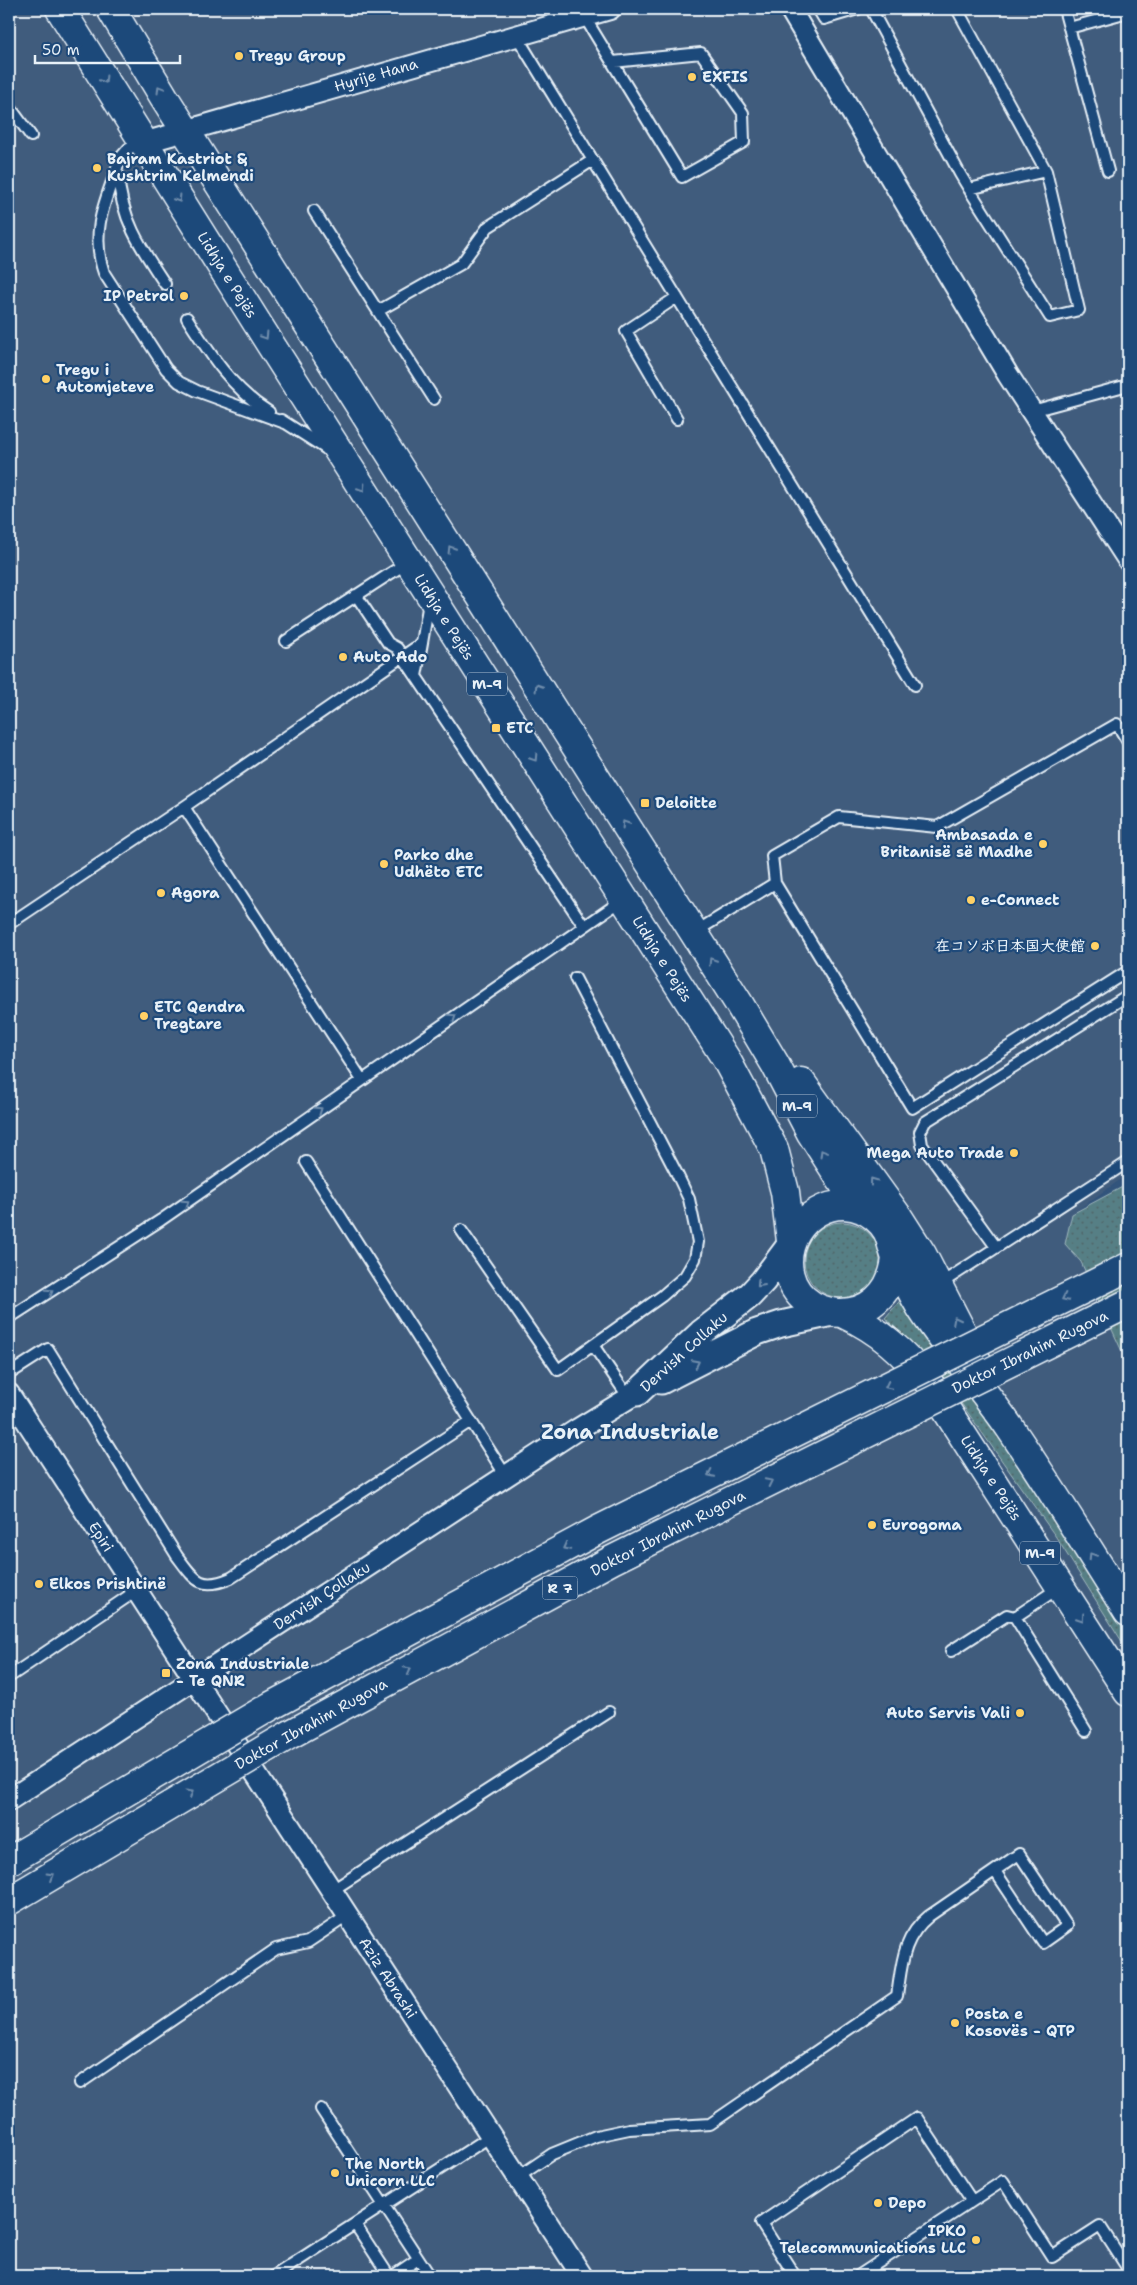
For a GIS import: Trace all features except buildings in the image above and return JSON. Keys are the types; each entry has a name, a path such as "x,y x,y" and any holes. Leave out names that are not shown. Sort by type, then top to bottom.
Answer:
{"highway":[{"name":"Lidhja e Pejës","path":"60,9 344,460 726,1059 764,1127 781,1170 790,1243 788,1263 792,1280 801,1295 815,1307 865,1323 888,1339 908,1357 929,1383 1128,1692"},
{"name":"M-9","path":"111,9 695,933 775,1064 811,1133 859,1208"},
{"path":"738,1002 788,1064 899,1218 939,1285 1009,1426"},
{"path":"790,1243 797,1229 807,1218 832,1206 846,1205 859,1208 874,1216 885,1228 893,1242 896,1258 892,1278 881,1296 864,1308 838,1313"},
{"name":"M-9","path":"896,1258 919,1305 939,1335 1009,1426 1128,1612"},
{"name":"R 7","path":"9,1861 271,1706 598,1530 1118,1272"},
{"name":"Doktor Ibrahim Rugova","path":"9,1901 289,1735 612,1560 1128,1304"}],"street":[{"name":"Hyrije Hana","path":"143,142 610,9"},
{"path":"790,9 1032,411 1128,560"},
{"name":"Dervish Collaku","path":"633,1396 701,1333 750,1295 763,1281 790,1243"},
{"name":"Dervish Collaku","path":"633,1396 756,1332 781,1324 838,1313"},
{"name":"Epiri","path":"9,1394 194,1680"},
{"name":"Dervish Çollaku","path":"9,1800 506,1476 633,1396"},
{"name":"Aziz Abrashi","path":"194,1680 582,2276"}],"lane":[{"path":"818,9 824,19 858,9"},
{"path":"872,9 969,190 1050,317 1079,310 1046,171 957,9"},
{"path":"1064,9 1108,171"},
{"path":"1069,28 1128,12"},
{"path":"584,16 682,176 744,142 743,113 701,53 613,62"},
{"path":"516,35 915,685"},
{"path":"9,106 31,136"},
{"path":"143,142 128,149 121,157 100,218 97,239 98,257 104,273 166,369 178,382 197,392 285,422"},
{"path":"378,312 461,264 488,227 593,160"},
{"path":"117,168 122,207 128,223 165,284"},
{"path":"969,190 1046,171"},
{"path":"314,211 434,399"},
{"path":"677,297 626,331 677,419"},
{"path":"187,318 211,356 252,402 344,460"},
{"path":"1032,411 1128,385"},
{"path":"286,641 409,561"},
{"path":"356,595 388,643 397,648 584,926"},
{"path":"416,676 430,595"},
{"path":"9,924 184,807 422,643"},
{"path":"1128,742 1117,724 937,827 839,817 772,856 775,883 912,1108 1128,971"},
{"path":"184,807 362,1080"},
{"path":"695,933 775,883"},
{"path":"9,1318 161,1220 624,899"},
{"path":"461,1230 558,1370 662,1296 685,1276 695,1259 698,1242 688,1199 677,1174 575,978"},
{"path":"996,1247 922,1145 920,1132 925,1122 1128,995"},
{"path":"306,1162 506,1476"},
{"path":"939,1285 1128,1162"},
{"path":"593,1345 633,1396"},
{"path":"9,1374 48,1349 177,1556 198,1581 208,1585 231,1578 471,1421"},
{"path":"1015,1617 1061,1586"},
{"path":"9,1677 136,1591"},
{"path":"951,1651 1007,1615 1015,1617 1086,1731"},
{"path":"331,1891 609,1712"},
{"path":"518,2177 552,2154 596,2136 630,2128 710,2124 897,1996 903,1958 909,1938 917,1926 1019,1854 1068,1926 1043,1943 995,1871"},
{"path":"80,2083 276,1949 308,1942 347,1916"},
{"path":"321,2109 430,2276"},
{"path":"795,2276 761,2223 917,2118 972,2201"},
{"path":"274,2276 491,2136"},
{"path":"858,2276 1002,2181 1052,2257 1100,2226 1128,2270 1121,2276"},
{"path":"355,2224 391,2276 418,2259"}],"shaded area":[{"path":"9,9 1128,9 1128,1174 1076,1211 1128,1185 1128,2276 9,2276"}],"green space":[{"path":"1128,1184 1128,1360 1125,1358 1081,1262 1065,1244 1072,1214"},
{"path":"842,1222 857,1225 869,1233 877,1245 880,1260 877,1275 869,1287 857,1295 842,1298 827,1295 815,1287 807,1275 804,1260 807,1245 815,1233 827,1225"},
{"path":"904,1296 1128,1631 1128,1651 1056,1537 934,1365 885,1318"}],"place":[{"name":"Tregu Group","path":"239,56"},
{"name":"EXFIS","path":"692,77"},
{"name":"Bajram Kastriot & Kushtrim Kelmendi","path":"97,168"},
{"name":"IP Petrol","path":"184,296"},
{"name":"Tregu i Automjeteve","path":"46,379"},
{"name":"Auto Ado","path":"343,657"},
{"name":"ETC","path":"496,728"},
{"name":"Deloitte","path":"645,803"},
{"name":"Ambasada e Britanisë së Madhe","path":"1043,844"},
{"name":"Parko dhe Udhëto ETC","path":"384,864"},
{"name":"Agora","path":"161,893"},
{"name":"e-Connect","path":"971,900"},
{"name":"在コソボ日本国大使館","path":"1095,946"},
{"name":"ETC Qendra Tregtare","path":"144,1016"},
{"name":"Mega Auto Trade","path":"1014,1153"},
{"name":"Eurogoma","path":"872,1525"},
{"name":"Elkos Prishtinë","path":"39,1584"},
{"name":"Zona Industriale - Te QNR","path":"166,1673"},
{"name":"Auto Servis Vali","path":"1020,1713"},
{"name":"Posta e Kosovës - QTP","path":"955,2023"},
{"name":"The North Unicorn LLC","path":"335,2173"},
{"name":"Depo","path":"878,2203"},
{"name":"IPKO Telecommunications LLC","path":"976,2240"}],"district":[{"name":"Zona Industriale","path":"630,1432"}]}
